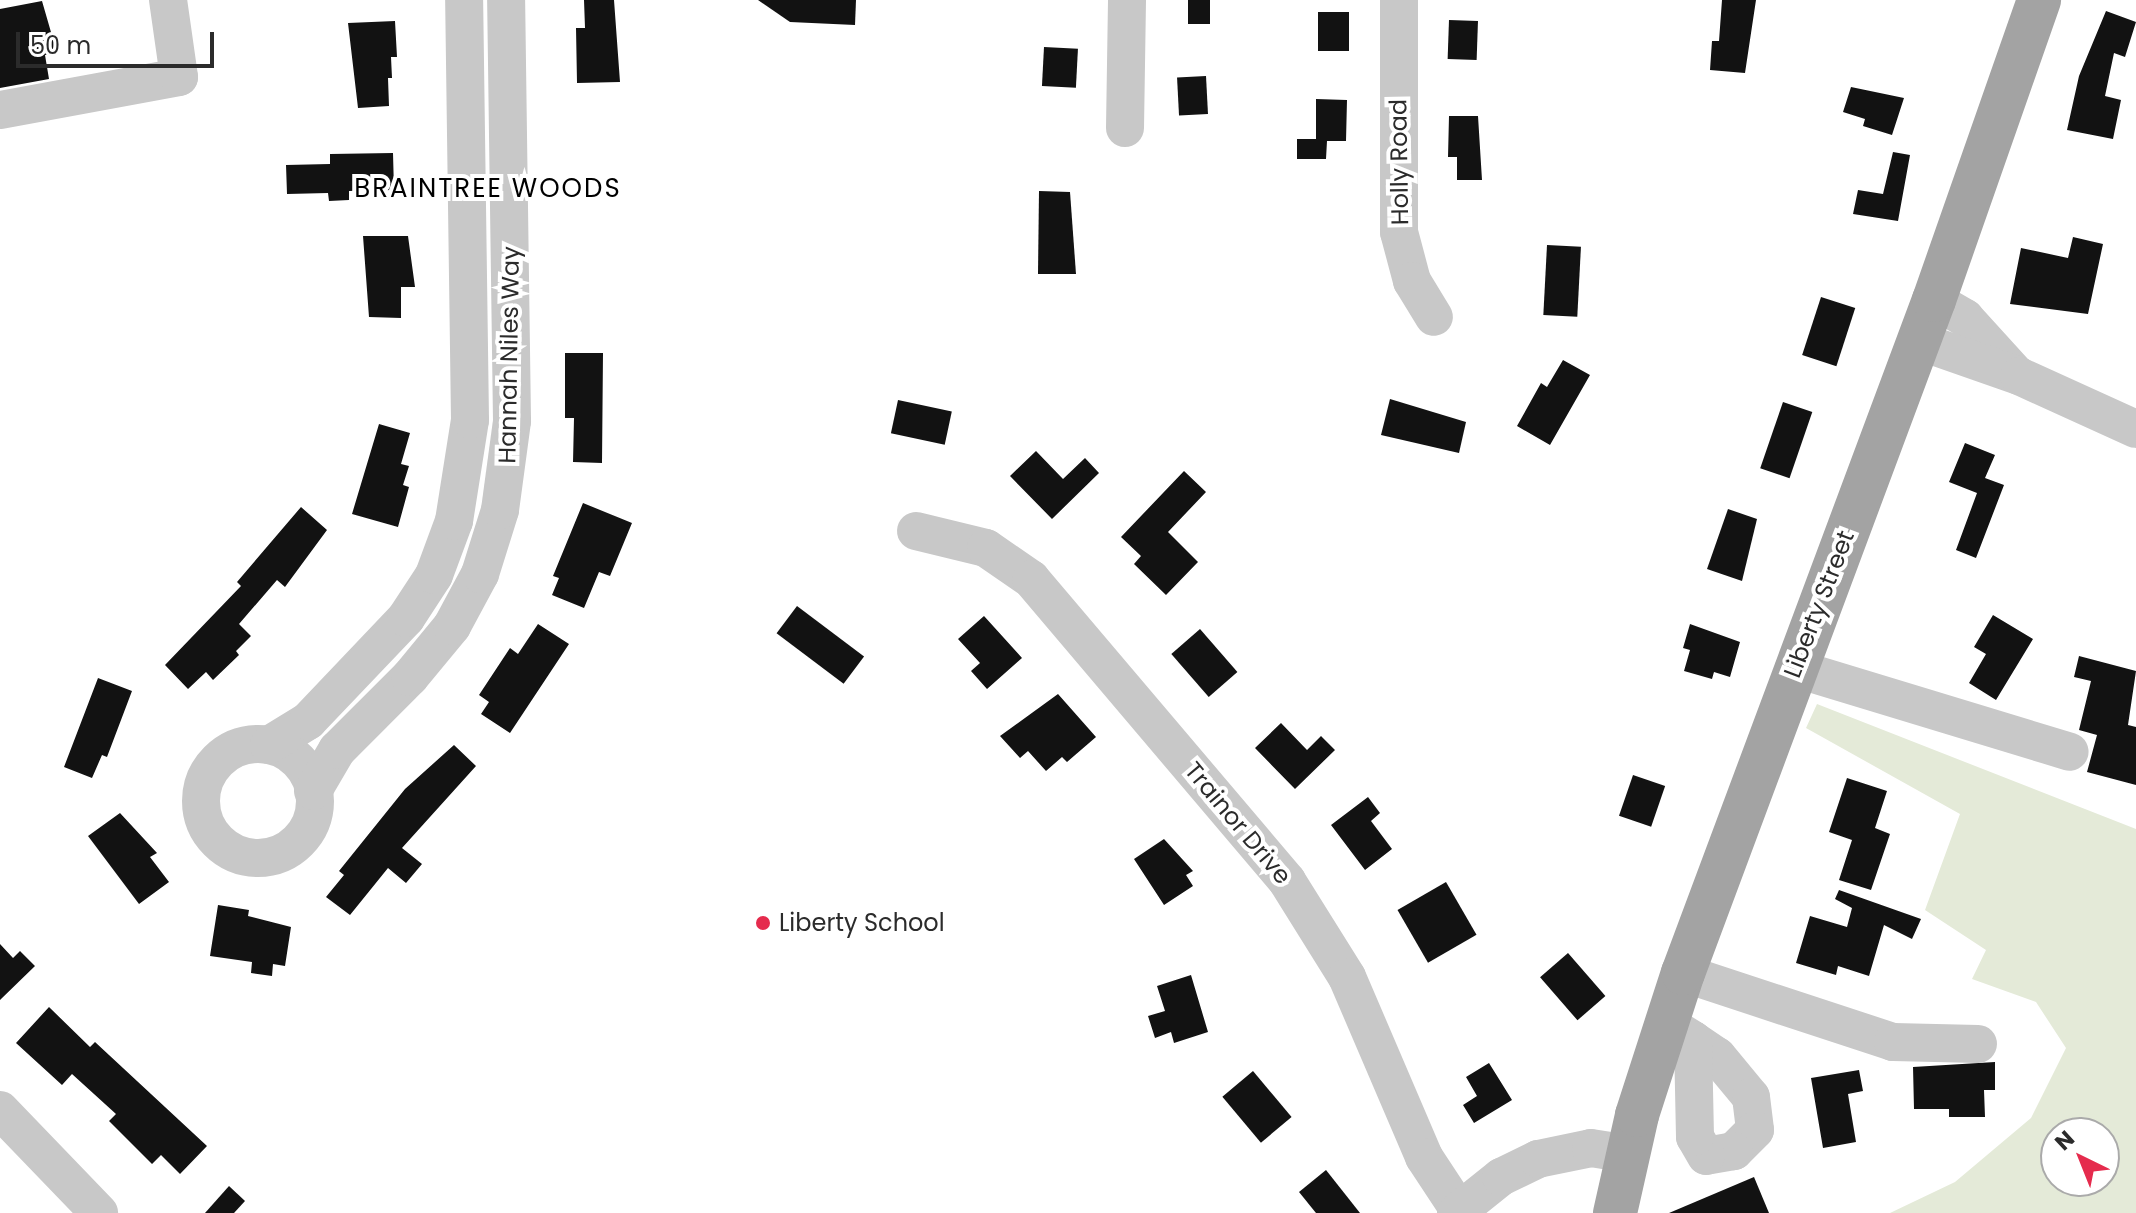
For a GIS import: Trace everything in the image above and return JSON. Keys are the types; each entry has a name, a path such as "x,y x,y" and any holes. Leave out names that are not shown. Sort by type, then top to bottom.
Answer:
{"main road":[{"name":"Liberty Street","path":"1615,1213 1627,1154 1679,1032 1683,973 1794,668 1919,341 2039,0"}],"street":[{"path":"0,110 179,77 168,0"},
{"name":"Hannah Niles Way","path":"464,0 469,218 467,459 442,558 417,603 380,649 308,721 269,745 229,752 208,774 201,803 217,841 253,858 282,852 309,826 313,791 337,750 439,644 488,553 511,442 511,218 506,0"},
{"path":"1125,128 1127,0"},
{"name":"Holly Road","path":"1399,0 1399,232 1412,281 1434,317"},
{"path":"469,218 511,218"},
{"path":"1934,300 1965,318 2019,376"},
{"path":"1919,341 2019,376 2136,429"},
{"name":"Trainor Drive","path":"916,531 986,548 1031,579 1287,881 1347,977 1424,1157 1458,1211"},
{"path":"1794,668 2070,752"},
{"path":"269,745 295,758 313,791"},
{"path":"1683,973 1893,1042 1978,1044"},
{"path":"0,1110 99,1213"},
{"path":"1458,1211 1501,1177 1538,1159 1591,1148 1627,1154"}],"green space":[{"path":"1817,704 2136,829 2136,1213 1890,1213 1955,1182 2031,1118 2066,1048 2036,1002 1972,979 1986,950 1925,910 1960,814 1806,728"}],"building":[{"path":"584,0 614,0 620,82 577,83 576,28 585,28"},
{"path":"758,0 856,0 855,25 790,22"},
{"path":"1188,0 1210,0 1210,24 1188,24"},
{"path":"1722,0 1756,0 1745,73 1710,70 1712,41 1719,41"},
{"path":"42,1 55,46 55,54 45,55 49,79 0,88 0,9"},
{"path":"2106,11 2136,22 2125,57 2114,53 2105,96 2121,100 2113,139 2067,130 2079,76"},
{"path":"1318,12 1349,12 1349,51 1318,51"},
{"path":"1449,20 1478,21 1477,60 1448,59"},
{"path":"395,21 397,57 391,57 389,106 358,108 348,23"},
{"path":"1044,47 1078,49 1076,88 1042,86"},
{"path":"1206,76 1208,114 1179,115 1177,78"},
{"path":"1851,87 1904,98 1892,135 1863,126 1865,119 1843,112"},
{"path":"1316,99 1347,100 1346,141 1327,141 1326,159 1297,159 1297,139 1316,139"},
{"path":"1449,116 1478,116 1482,180 1457,180 1457,157 1448,157"},
{"path":"1893,152 1910,155 1898,221 1853,214 1858,190 1883,194"},
{"path":"393,153 394,190 349,191 349,200 329,201 328,193 287,194 286,165 330,164 330,154"},
{"path":"1039,191 1070,192 1076,274 1038,274"},
{"path":"363,236 408,236 415,287 401,287 401,318 369,317"},
{"path":"2073,237 2103,244 2088,314 2010,304 2021,248 2068,258"},
{"path":"1547,245 1581,247 1577,317 1543,315"},
{"path":"1821,297 1855,308 1836,366 1802,355"},
{"path":"565,353 603,353 602,463 573,462 574,418 565,418"},
{"path":"1563,360 1590,375 1550,445 1517,426 1541,383 1547,387"},
{"path":"1390,399 1466,422 1459,453 1381,435"},
{"path":"898,400 952,411 945,445 891,433"},
{"path":"1783,402 1812,412 1790,478 1760,468"},
{"path":"379,424 410,433 401,464 409,466 403,485 409,487 398,527 352,514"},
{"path":"1965,443 1995,455 1985,478 2004,485 1976,558 1956,550 1977,493 1949,482"},
{"path":"1036,451 1063,479 1085,458 1099,473 1052,519 1010,476"},
{"path":"1184,471 1206,492 1168,532 1198,562 1166,595 1134,564 1141,556 1121,537"},
{"path":"583,503 632,523 610,576 599,572 584,608 552,595 559,578 553,576"},
{"path":"301,507 327,530 285,587 277,580 239,624 251,636 236,651 239,655 213,680 206,672 188,689 165,665 241,586 237,582"},
{"path":"1728,509 1757,519 1742,581 1707,569"},
{"path":"797,606 864,657 844,684 777,633"},
{"path":"1993,615 2033,639 1996,700 1969,683 1986,654 1974,647"},
{"path":"984,616 1022,658 987,689 971,671 980,663 958,639"},
{"path":"538,624 569,644 510,733 481,714 489,702 479,695 510,648 518,654"},
{"path":"1690,624 1740,642 1730,677 1714,672 1712,679 1684,671 1690,650 1683,648"},
{"path":"1200,629 1237,672 1209,697 1171,654"},
{"path":"2079,656 2136,671 2128,725 2136,727 2136,785 2087,772 2097,735 2079,730 2091,681 2074,677"},
{"path":"98,678 132,691 107,757 102,755 92,778 64,767"},
{"path":"1058,694 1096,737 1067,762 1062,757 1046,771 1028,751 1020,758 1000,736"},
{"path":"1281,723 1307,750 1321,736 1335,750 1295,789 1255,748"},
{"path":"454,745 476,766 402,848 422,864 406,883 388,868 350,915 326,897 344,875 339,871 405,789"},
{"path":"1633,775 1665,786 1651,827 1619,816"},
{"path":"1847,778 1887,791 1875,828 1890,834 1871,890 1839,880 1852,840 1829,832"},
{"path":"1368,797 1380,813 1371,821 1392,849 1365,870 1331,825"},
{"path":"120,813 157,853 150,857 169,882 139,904 88,836"},
{"path":"1164,839 1193,871 1186,875 1193,886 1164,905 1134,859"},
{"path":"1446,882 1476,935 1428,963 1398,910"},
{"path":"1839,890 1921,919 1912,939 1884,925 1869,976 1838,966 1836,975 1796,963 1810,916 1847,927 1852,908 1835,899"},
{"path":"218,905 249,910 248,916 291,927 285,966 273,964 272,976 251,973 252,962 210,956"},
{"path":"0,944 13,958 20,951 35,966 0,1000"},
{"path":"1568,953 1605,996 1577,1020 1540,977"},
{"path":"1191,975 1208,1032 1174,1043 1171,1032 1155,1038 1148,1016 1165,1011 1157,986"},
{"path":"49,1007 90,1047 95,1042 207,1146 180,1174 161,1155 152,1164 109,1121 116,1114 72,1074 62,1085 16,1043"},
{"path":"1995,1062 1995,1090 1984,1090 1985,1117 1949,1117 1949,1109 1914,1109 1913,1067"},
{"path":"1489,1063 1512,1100 1474,1123 1463,1105 1477,1096 1466,1077"},
{"path":"1859,1070 1863,1091 1848,1094 1856,1142 1823,1148 1811,1078"},
{"path":"1253,1071 1292,1117 1261,1143 1222,1097"},
{"path":"1326,1170 1360,1213 1316,1213 1299,1192"},
{"path":"1754,1177 1769,1213 1669,1213"},
{"path":"229,1186 245,1201 234,1213 205,1213"}],"place":[{"name":"Liberty School","path":"763,923"}],"district":[{"name":"BRAINTREE WOODS","path":"488,189"}]}
